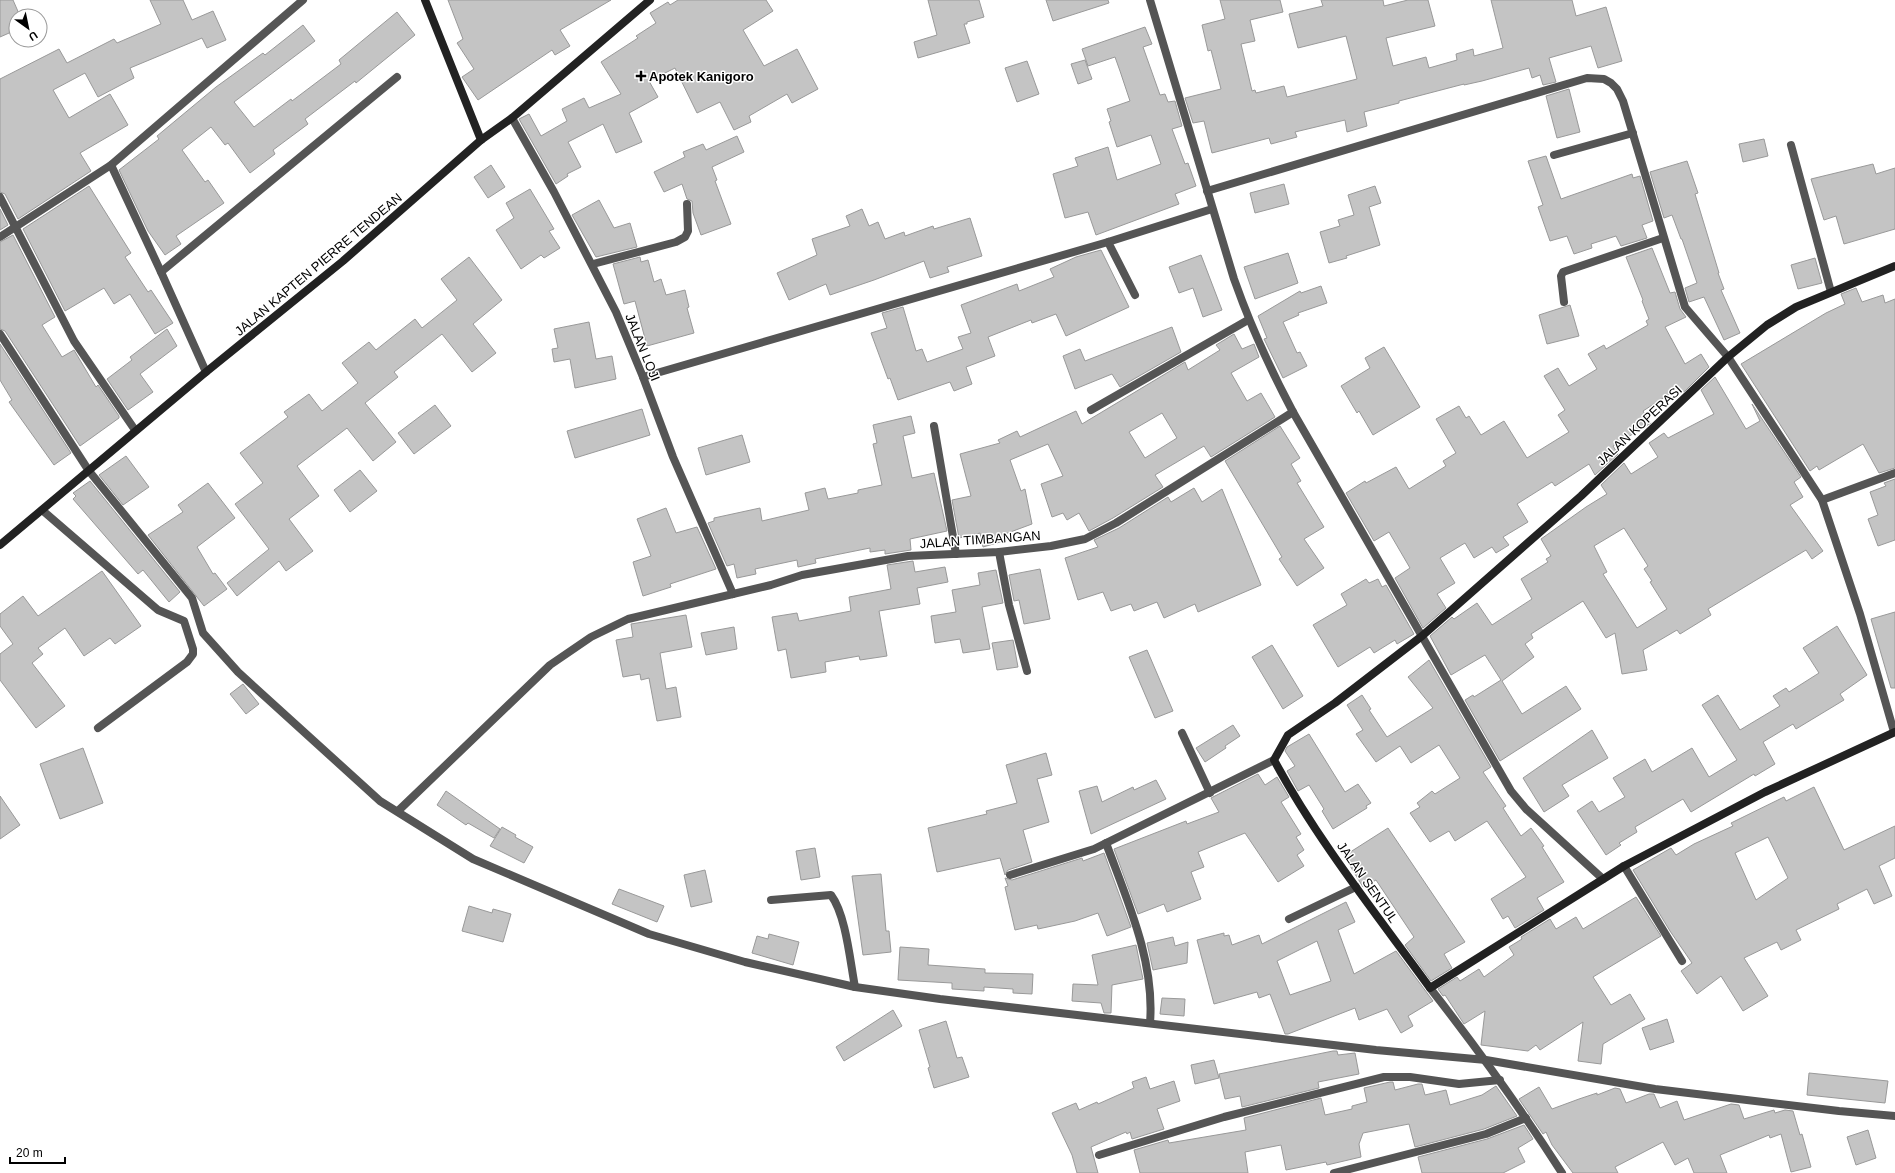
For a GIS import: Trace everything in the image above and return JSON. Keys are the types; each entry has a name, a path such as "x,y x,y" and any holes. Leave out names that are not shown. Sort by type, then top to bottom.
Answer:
{"street":[{"path":"0,236 15,228 111,165 303,0"},
{"path":"425,0 481,140"},
{"name":"JALAN KAPTEN PIERRE TENDEAN","path":"0,545 89,471 135,430 343,261 481,140 512,118 650,0"},
{"path":"1150,0 1212,209 1248,320 1267,363 1293,412 1511,791 1526,809 1603,879"},
{"path":"161,272 396,76"},
{"path":"1207,191 1587,78 1604,79 1611,83 1617,89 1633,133 1663,238 1685,307 1728,357 1822,500 1860,614 1894,732 1765,792 1624,866 1529,928 1430,988"},
{"name":"JALAN LOJI","path":"512,118 593,264 616,312 643,377 673,457 733,594"},
{"path":"1554,156 1633,133"},
{"path":"1791,145 1831,292"},
{"path":"111,165 206,372"},
{"path":"0,197 74,341 135,430"},
{"path":"593,264 676,242 685,238 688,231 687,204"},
{"path":"643,377 1108,242 1212,209"},
{"path":"1564,302 1561,276 1563,272 1663,238"},
{"path":"1108,242 1135,295"},
{"name":"JALAN KOPERASI","path":"1422,636 1581,496 1728,357 1772,322 1796,307 1895,266"},
{"path":"1091,410 1248,320"},
{"path":"0,334 89,471 192,598 203,633"},
{"name":"JALAN TIMBANGAN","path":"398,811 550,665 591,637 628,619 733,594 802,575 893,559 928,554 998,552 1085,539 1100,532 1293,412"},
{"path":"934,426 956,554"},
{"path":"1822,500 1895,473"},
{"path":"42,510 158,610 184,621 203,633 244,678 380,801 473,859 649,934 745,962 855,987 940,999 1376,1050 1486,1060 1655,1089 1838,1111 1895,1116"},
{"path":"998,552 1009,605 1027,670"},
{"path":"98,728 187,662 193,654 193,649 184,621"},
{"path":"1010,875 1094,849 1210,793 1274,760 1288,735 1335,703 1422,636"},
{"path":"1182,733 1210,793"},
{"name":"JALAN SENTUL","path":"1274,760 1289,788 1356,887 1430,988 1486,1060 1562,1173"},
{"path":"1106,843 1138,931 1150,985 1150,1023"},
{"path":"1624,866 1682,961"},
{"path":"1289,919 1356,887"},
{"path":"771,900 831,895 836,902 841,916 855,987"},
{"path":"1099,1155 1224,1117 1384,1077 1410,1077 1459,1084 1500,1080"},
{"path":"1334,1173 1486,1134 1526,1118"}],"building":[{"path":"0,0 13,0 16,8 8,8 8,34 0,37"},
{"path":"150,0 183,0 192,20 213,11 226,40 207,48 202,38 130,68 134,78 98,97 85,73 53,90 69,118 110,94 128,125 80,153 91,171 18,219 5,194 0,192 0,79 59,49 67,63 114,39 117,43 161,24"},
{"path":"448,0 611,0 560,30 570,46 555,55 552,50 478,100 462,77 474,69 457,43 463,39"},
{"path":"678,0 766,0 773,11 743,30 764,66 797,49 818,89 792,103 787,94 749,116 751,122 734,130 720,102 697,113 675,68 649,81 658,97 629,113 642,142 616,153 603,124 568,142 581,167 567,174 568,176 556,184 519,119 529,114 541,136 567,121 562,109 584,98 589,108 621,94 601,62 638,38 636,36 656,23 650,13 668,2 670,5"},
{"path":"928,0 979,0 984,17 964,24 970,43 918,58 914,42 937,35"},
{"path":"1046,0 1108,0 1109,3 1053,21"},
{"path":"1220,0 1280,0 1283,12 1250,20 1255,41 1241,44 1252,91 1255,90 1256,93 1284,86 1287,97 1357,79 1346,36 1298,48 1289,14 1323,6 1321,0 1383,0 1384,6 1408,0 1428,0 1435,26 1386,38 1393,66 1426,57 1429,68 1457,60 1456,54 1473,49 1474,56 1503,48 1491,0 1572,0 1576,16 1606,7 1622,61 1598,68 1591,46 1549,58 1556,82 1543,85 1540,75 1532,78 1529,68 1399,101 1399,103 1364,112 1367,126 1347,132 1345,120 1295,132 1297,137 1271,144 1269,138 1212,153 1204,121 1193,123 1185,98 1221,89 1211,50 1208,51 1202,25 1225,19"},
{"path":"397,12 415,35 356,83 355,81 305,119 308,124 273,150 275,154 250,173 228,143 225,145 211,127 182,150 205,182 208,180 224,203 176,236 181,244 165,255 148,231 119,170 159,139 157,136 216,87 263,53 265,55 303,25 315,41 234,102 254,127 291,99 292,101 341,64 339,60"},
{"path":"1145,27 1152,44 1143,47 1160,95 1165,94 1168,102 1175,101 1182,126 1172,129 1185,164 1188,163 1196,186 1175,194 1179,204 1096,235 1088,212 1065,218 1053,174 1078,166 1075,158 1108,147 1117,180 1161,164 1151,135 1117,147 1109,122 1111,121 1107,109 1130,101 1115,57 1088,66 1082,49"},
{"path":"1085,60 1092,79 1078,84 1071,64"},
{"path":"1027,61 1039,94 1017,102 1005,68"},
{"path":"1569,89 1580,132 1557,138 1546,96"},
{"path":"737,136 744,152 712,167 717,180 715,181 731,224 701,235 693,213 692,201 687,199 682,184 664,192 654,172 685,157 683,152 703,144 706,150"},
{"path":"1764,139 1768,156 1743,162 1739,144"},
{"path":"1546,156 1561,199 1632,174 1633,178 1640,176 1653,221 1642,225 1647,238 1621,246 1616,236 1591,244 1592,248 1574,254 1567,236 1550,241 1538,207 1543,205 1528,161"},
{"path":"1687,161 1698,193 1695,194 1724,289 1721,290 1740,333 1724,340 1704,297 1689,302 1685,288 1697,283 1672,215 1664,218 1650,172"},
{"path":"1873,164 1876,174 1895,168 1895,229 1844,244 1836,216 1824,220 1811,179"},
{"path":"491,165 505,187 488,198 474,177"},
{"path":"1284,184 1289,204 1255,213 1250,193"},
{"path":"89,186 131,253 125,257 148,292 151,290 173,323 155,334 130,294 114,304 104,288 65,311 23,229"},
{"path":"1375,186 1381,203 1369,207 1380,245 1346,256 1347,258 1329,263 1320,232 1340,226 1338,220 1354,215 1348,195"},
{"path":"530,189 554,229 549,231 560,248 544,258 541,255 521,269 496,230 514,218 506,203"},
{"path":"599,200 614,228 630,223 637,247 596,257 572,215"},
{"path":"0,209 8,225 0,230"},
{"path":"862,209 869,226 878,222 885,239 904,232 905,236 933,226 934,229 970,218 982,256 947,267 949,272 930,278 924,261 830,295 826,284 789,300 777,273 817,255 812,239 850,226 846,216"},
{"path":"13,235 55,317 42,325 62,357 74,350 96,387 98,385 119,416 119,418 80,446 5,331 0,329 0,242"},
{"path":"1652,248 1670,293 1675,292 1680,309 1686,317 1665,327 1685,364 1701,354 1709,367 1685,391 1679,394 1676,390 1643,411 1651,423 1613,446 1618,454 1595,475 1589,464 1555,486 1552,482 1517,504 1528,522 1503,537 1509,545 1496,553 1492,547 1474,558 1465,543 1440,558 1455,583 1437,594 1446,608 1423,628 1395,578 1410,568 1389,532 1374,541 1346,493 1365,481 1366,483 1396,467 1409,489 1446,466 1443,461 1456,453 1436,419 1459,406 1466,418 1469,416 1481,435 1504,421 1527,458 1569,432 1558,415 1565,410 1544,376 1558,368 1569,386 1597,369 1588,354 1604,345 1606,349 1648,325 1646,321 1649,319 1642,301 1643,300 1626,257"},
{"path":"1101,250 1129,307 1066,336 1056,314 1032,323 1031,320 988,337 995,356 966,367 972,384 954,391 950,382 898,400 890,378 888,379 871,333 887,328 882,313 903,307 916,351 922,349 927,362 963,349 958,337 971,333 961,305 1017,284 1019,291 1054,277 1050,269 1076,257"},
{"path":"1288,253 1298,283 1255,299 1244,267"},
{"path":"1201,255 1222,310 1203,317 1193,288 1179,293 1169,267"},
{"path":"469,257 502,300 473,324 496,353 472,372 442,334 394,372 398,377 365,403 396,442 373,461 347,428 297,466 319,496 289,519 313,551 286,571 279,561 237,596 227,583 269,549 235,504 263,483 240,453 288,417 284,412 309,394 322,411 358,383 342,363 369,342 376,350 415,319 422,328 457,300 441,279"},
{"path":"640,257 641,262 648,260 654,282 661,279 666,295 685,290 689,307 687,308 694,333 647,346 635,301 624,304 613,264"},
{"path":"1815,258 1822,283 1798,289 1791,265"},
{"path":"1321,286 1327,303 1298,313 1299,315 1283,322 1297,353 1300,352 1307,366 1283,378 1264,339 1267,338 1258,316 1300,291 1301,293"},
{"path":"1856,288 1862,302 1883,295 1885,303 1895,299 1895,468 1879,473 1863,444 1819,470 1817,466 1810,471 1741,364 1826,313 1845,304 1841,294"},
{"path":"1570,305 1579,336 1547,344 1539,315"},
{"path":"589,322 596,359 612,356 616,379 575,388 570,359 554,362 552,349 558,348 554,329"},
{"path":"1172,327 1181,352 1120,387 1112,374 1075,389 1063,356 1080,349 1085,361"},
{"path":"167,329 177,346 140,374 153,392 128,410 107,379 132,360 130,357"},
{"path":"1234,334 1242,349 1254,344 1259,357 1231,373 1247,401 1261,393 1275,417 1211,457 1204,446 1155,475 1163,487 1089,531 1079,513 1067,520 1063,513 1052,517 1041,484 1063,476 1048,444 1010,460 1021,491 1025,489 1032,524 1005,534 1007,540 983,547 980,533 959,538 952,500 971,496 960,454 1000,443 998,440 1017,431 1020,437 1076,411 1082,424 1185,362 1188,370 1220,350 1216,345","holes":["1162,413 1177,438 1145,458 1129,432"]},
{"path":"0,344 71,453 54,465 9,402 12,400 0,380"},
{"path":"1384,347 1420,407 1373,435 1359,411 1357,413 1341,386 1370,368 1365,358"},
{"path":"1715,377 1746,429 1760,421 1752,404 1801,477 1794,482 1803,497 1790,505 1823,551 1812,559 1806,550 1708,609 1711,615 1680,634 1677,630 1643,650 1647,670 1622,674 1615,633 1606,638 1583,601 1531,634 1533,638 1525,644 1534,657 1502,681 1522,714 1566,686 1581,709 1500,761 1465,700 1473,695 1474,697 1501,680 1485,655 1451,675 1430,636 1452,617 1454,619 1477,603 1492,625 1532,599 1521,579 1548,562 1546,559 1551,556 1541,539 1607,494 1601,485 1624,463 1631,474 1658,457 1649,443 1664,433 1668,438 1714,414 1701,390","holes":["1624,528 1648,566 1644,569 1652,581 1650,582 1667,609 1637,628 1603,574 1607,572 1594,546"]},
{"path":"435,405 451,426 414,454 398,433"},
{"path":"642,409 650,435 575,458 567,431"},
{"path":"911,416 915,433 903,436 912,478 934,473 947,531 910,539 911,550 885,554 885,550 870,552 870,548 815,559 816,563 798,567 797,560 755,569 756,574 737,578 734,564 727,566 708,523 714,521 714,518 760,508 762,521 809,510 805,493 825,488 828,499 858,493 858,490 882,485 873,444 877,443 873,425"},
{"path":"1280,426 1300,458 1291,464 1301,481 1297,483 1324,527 1304,539 1324,568 1297,586 1279,559 1282,557 1225,461"},
{"path":"742,435 750,462 706,475 698,448"},
{"path":"126,456 149,487 123,505 99,475"},
{"path":"360,470 377,491 350,512 334,490"},
{"path":"1895,479 1895,540 1878,546 1868,519 1878,515 1870,492 1886,486 1884,483"},
{"path":"90,481 180,592 169,602 143,570 138,574 73,499 76,496 73,493"},
{"path":"208,483 235,518 197,547 213,574 215,573 227,589 204,606 148,535 183,512 178,505"},
{"path":"1194,488 1202,502 1222,489 1261,585 1198,612 1195,604 1164,618 1157,602 1134,611 1131,604 1111,611 1103,592 1078,600 1065,558 1098,547 1094,540 1119,528 1168,497 1171,502"},
{"path":"666,508 676,533 697,527 716,569 670,584 671,587 643,596 633,562 651,556 637,519"},
{"path":"913,561 915,572 945,567 948,582 917,588 920,604 879,611 887,656 860,660 859,656 825,662 826,672 791,678 786,649 778,651 772,617 797,613 799,621 851,611 849,597 891,589 887,565"},
{"path":"1040,569 1050,619 1024,624 1019,600 1014,601 1009,575"},
{"path":"996,570 1003,603 982,607 990,649 963,653 960,639 935,643 931,616 956,612 952,590 980,585 978,573"},
{"path":"102,571 141,626 115,644 110,638 84,656 65,628 38,648 43,654 32,663 65,706 36,728 0,680 0,654 13,644 0,626 0,614 23,596 38,616"},
{"path":"1366,579 1369,583 1378,579 1382,587 1386,585 1414,634 1397,644 1395,640 1374,653 1370,647 1338,667 1313,625 1347,605 1341,594"},
{"path":"1895,612 1895,688 1891,688 1871,619"},
{"path":"686,615 692,647 660,653 666,689 676,687 681,717 657,721 649,678 641,680 640,674 623,677 616,640 633,637 631,624"},
{"path":"1837,626 1867,675 1840,694 1844,700 1796,729 1793,724 1763,742 1775,764 1755,776 1754,774 1691,812 1683,799 1635,827 1637,832 1619,843 1621,845 1606,855 1577,811 1592,801 1599,812 1625,797 1613,778 1645,759 1652,772 1692,748 1709,777 1737,760 1702,705 1718,695 1740,730 1780,706 1773,696 1786,688 1789,692 1819,673 1803,648"},
{"path":"734,627 737,649 706,655 701,633"},
{"path":"1013,640 1018,667 997,670 992,643"},
{"path":"1272,645 1303,696 1283,709 1252,657"},
{"path":"1147,650 1173,711 1155,718 1129,657"},
{"path":"1429,660 1491,767 1483,772 1506,806 1503,808 1521,836 1531,828 1544,846 1542,847 1564,882 1537,898 1544,910 1515,928 1508,916 1503,919 1491,899 1526,877 1487,821 1455,841 1449,831 1430,842 1410,813 1420,807 1417,803 1432,791 1435,794 1460,778 1439,745 1411,763 1400,746 1376,762 1356,734 1363,730 1347,705 1362,695 1371,709 1369,710 1387,737 1433,708 1408,677"},
{"path":"243,684 259,704 246,714 230,694"},
{"path":"1233,725 1240,736 1225,746 1226,748 1205,762 1196,748"},
{"path":"1592,730 1608,758 1562,785 1569,796 1544,812 1523,778"},
{"path":"1309,734 1345,792 1358,784 1371,803 1366,806 1367,808 1333,829 1322,811 1324,809 1309,785 1298,791 1287,771 1295,766 1285,751 1287,747"},
{"path":"83,748 103,803 60,819 40,764"},
{"path":"1046,753 1052,775 1037,779 1049,822 1023,830 1032,862 1008,870 1005,875 1000,858 937,872 928,828 987,814 986,811 1017,803 1006,765"},
{"path":"1258,774 1265,785 1277,777 1289,797 1281,802 1301,834 1296,837 1304,850 1297,855 1304,866 1278,882 1245,833 1198,852 1204,867 1191,872 1201,899 1167,912 1164,904 1138,914 1114,849 1186,821 1187,824 1219,812 1211,798"},
{"path":"1156,780 1166,799 1091,834 1079,791 1097,786 1102,802 1133,787 1134,790"},
{"path":"1814,787 1844,850 1895,826 1895,858 1879,866 1892,896 1874,904 1867,889 1837,904 1839,909 1796,930 1801,940 1781,950 1777,942 1744,958 1768,996 1743,1011 1721,976 1697,994 1681,971 1692,963 1670,931 1633,870 1671,848 1676,855 1694,844 1733,826 1731,823 1784,797 1786,801","holes":["1768,837 1788,878 1756,900 1735,853"]},
{"path":"446,791 500,829 494,838 468,823 466,825 437,805"},
{"path":"0,796 20,825 0,839"},
{"path":"502,827 516,835 515,837 533,847 524,863 490,846"},
{"path":"1388,828 1465,942 1444,954 1452,968 1431,981 1405,945 1414,937 1376,880 1363,887 1344,856"},
{"path":"815,848 820,877 801,880 796,851"},
{"path":"1104,853 1131,927 1107,936 1098,913 1075,921 1038,929 1037,925 1015,930 1005,887 1008,886 1005,878 1012,880 1082,858 1083,861"},
{"path":"705,870 712,902 691,907 684,875"},
{"path":"881,874 886,931 889,931 891,952 863,955 852,876"},
{"path":"619,889 664,906 657,922 612,904"},
{"path":"1636,897 1661,936 1593,977 1611,1005 1630,994 1645,1019 1603,1044 1601,1064 1578,1061 1583,1022 1540,1050 1536,1045 1528,1051 1481,1045 1485,1011 1464,1024 1445,995 1443,996 1438,989 1457,977 1460,981 1479,969 1484,977 1514,955 1509,947 1522,939 1521,937 1550,919 1556,929 1576,917 1583,929"},
{"path":"1346,902 1355,922 1338,930 1354,974 1396,951 1433,1001 1408,1016 1413,1026 1401,1033 1387,1009 1359,1020 1355,1008 1285,1034 1270,994 1259,998 1257,992 1214,1004 1197,940 1224,933 1224,936 1229,935 1232,945 1259,935 1262,944","holes":["1317,941 1331,981 1290,995 1277,961"]},
{"path":"469,906 492,913 493,909 511,914 503,942 462,931"},
{"path":"769,934 799,942 793,965 752,953 757,936 768,939"},
{"path":"1173,937 1175,946 1188,942 1187,963 1153,970 1147,943"},
{"path":"1136,945 1143,979 1112,985 1111,1013 1104,1013 1101,1003 1072,1001 1073,984 1098,985 1092,955"},
{"path":"900,947 929,949 928,965 985,969 985,973 1033,974 1032,994 1013,993 1013,989 984,987 984,991 952,989 952,983 898,980"},
{"path":"1162,998 1185,999 1184,1016 1160,1014"},
{"path":"893,1010 902,1026 844,1061 836,1047"},
{"path":"1667,1019 1674,1042 1650,1050 1642,1028"},
{"path":"946,1021 957,1058 962,1057 969,1077 934,1088 928,1068 930,1067 919,1030"},
{"path":"1337,1051 1338,1055 1355,1053 1359,1074 1318,1082 1319,1088 1242,1107 1240,1096 1225,1099 1219,1074"},
{"path":"1214,1060 1219,1078 1195,1084 1191,1065"},
{"path":"1809,1073 1888,1081 1885,1103 1807,1095"},
{"path":"1146,1077 1150,1089 1174,1081 1180,1101 1157,1109 1164,1129 1132,1139 1130,1132 1127,1134 1126,1132 1091,1147 1098,1173 1077,1173 1072,1155 1052,1113 1076,1103 1079,1110 1097,1102 1098,1104 1134,1088 1132,1082"},
{"path":"1393,1082 1395,1090 1422,1084 1425,1095 1446,1090 1450,1105 1482,1095 1496,1086 1517,1116 1484,1129 1415,1147 1409,1124 1363,1133 1359,1144 1361,1157 1327,1165 1326,1162 1286,1170 1281,1145 1245,1152 1248,1173 1140,1173 1134,1150 1168,1140 1169,1143 1246,1130 1244,1118 1321,1098 1325,1115 1352,1109 1352,1106 1367,1102 1364,1088"},
{"path":"1539,1087 1552,1109 1615,1088 1620,1089 1626,1103 1649,1094 1654,1094 1660,1108 1677,1101 1684,1120 1731,1104 1739,1105 1744,1119 1774,1110 1775,1113 1785,1110 1793,1111 1800,1135 1802,1134 1811,1167 1791,1172 1781,1134 1770,1138 1769,1135 1720,1155 1727,1173 1694,1173 1688,1158 1675,1165 1663,1142 1615,1167 1618,1173 1573,1173 1552,1145 1546,1132 1543,1134 1519,1099"},
{"path":"1524,1125 1533,1139 1518,1148 1525,1162 1503,1173 1422,1173 1418,1157 1487,1139"},
{"path":"1868,1130 1876,1158 1856,1165 1847,1137"}],"place":[{"name":"Apotek Kanigoro","path":"641,76"}]}
